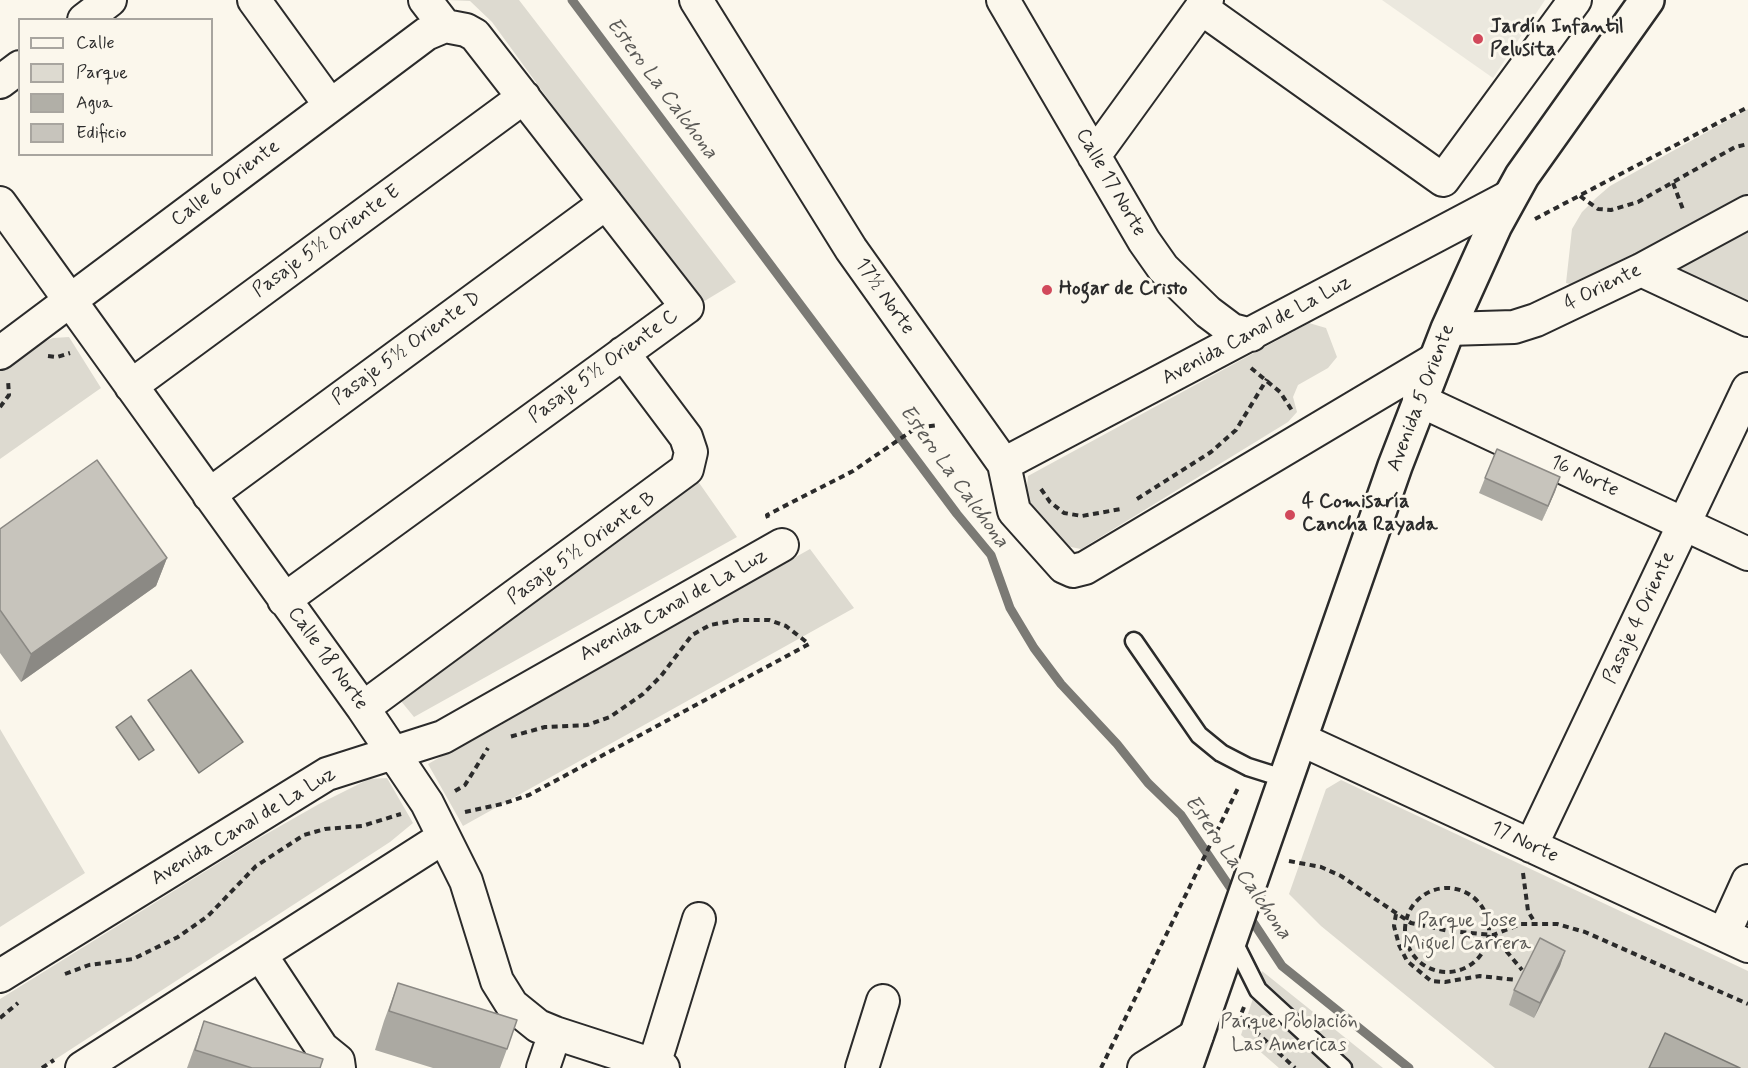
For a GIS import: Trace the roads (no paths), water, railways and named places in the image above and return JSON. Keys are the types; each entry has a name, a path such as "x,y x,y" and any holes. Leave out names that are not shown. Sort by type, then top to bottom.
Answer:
{"street":[{"path":"87,18 110,0"},
{"path":"254,0 330,105"},
{"name":"Pasaje 5½ Oriente C","path":"284,600 687,307 475,35 451,26 425,0"},
{"name":"17½ Norte","path":"696,0 851,249 1011,460 1014,511 1064,567 1073,571 1085,568 1436,359"},
{"name":"Calle 17 Norte","path":"1003,0 1144,241 1163,268 1208,312 1232,330 1251,336"},
{"path":"1094,156 1204,4 1443,180 1575,0"},
{"name":"Avenida 5 Oriente","path":"1185,1068 1419,400 1436,359 1509,197 1535,154 1647,0"},
{"name":"Calle 6 Oriente","path":"3,363 70,300 426,34 451,26"},
{"path":"0,82 18,68"},
{"name":"Pasaje 5½ Oriente E","path":"131,386 524,98"},
{"name":"Avenida Canal de La Luz","path":"1011,460 1251,336 1509,197"},
{"name":"Calle 18 Norte","path":"0,203 394,752 436,819 474,902 490,961 504,994 522,1016 555,1033 658,1067"},
{"name":"Pasaje 5½ Oriente D","path":"209,495 606,203"},
{"name":"4 Oriente","path":"1449,329 1514,327 1536,320 1641,270 1748,212"},
{"path":"1641,270 1748,320"},
{"name":"Pasaje 5½ Oriente B","path":"363,708 687,469 691,452 686,437 623,353"},
{"name":"Pasaje 4 Oriente","path":"1532,846 1748,389"},
{"name":"16 Norte","path":"1419,400 1748,554"},
{"name":"Avenida Canal de La Luz","path":"0,976 327,774 443,736 782,545"},
{"name":"17 Norte","path":"1300,739 1736,940"},
{"path":"82,1068 444,837"},
{"path":"1736,940 1748,881"},
{"path":"658,1067 699,919"},
{"path":"260,954 322,1048 338,1061 339,1068"},
{"path":"862,1068 883,1001"},
{"path":"543,1068 555,1033"},
{"path":"1144,1068 1197,1035"}],"lane":[{"path":"1134,641 1199,735 1221,753 1248,767 1286,779"},
{"path":"1232,937 1258,990 1343,1068"}],"water":[{"path":"191,670 243,742 199,773 148,700"},
{"path":"131,716 154,750 139,760 116,727"},
{"path":"1665,1033 1740,1068 1649,1068"}],"waterway":[{"name":"Estero La Calchona","path":"572,0 957,514 991,555 1010,608 1034,648 1061,684 1117,744 1148,783 1181,815 1236,896"},
{"name":"Estero La Calchona","path":"1247,913 1282,966 1409,1068"}],"place":[{"name":"Jardín Infantil Pelusita","path":"1478,39"},
{"name":"Hogar de Cristo","path":"1047,290"},
{"name":"4 Comisaría Cancha Rayada","path":"1290,515"}],"park label":[{"name":"Parque Jose Miguel Carrera","path":"1467,934"},
{"name":"Parque Población Las Americas","path":"1289,1034"}]}
